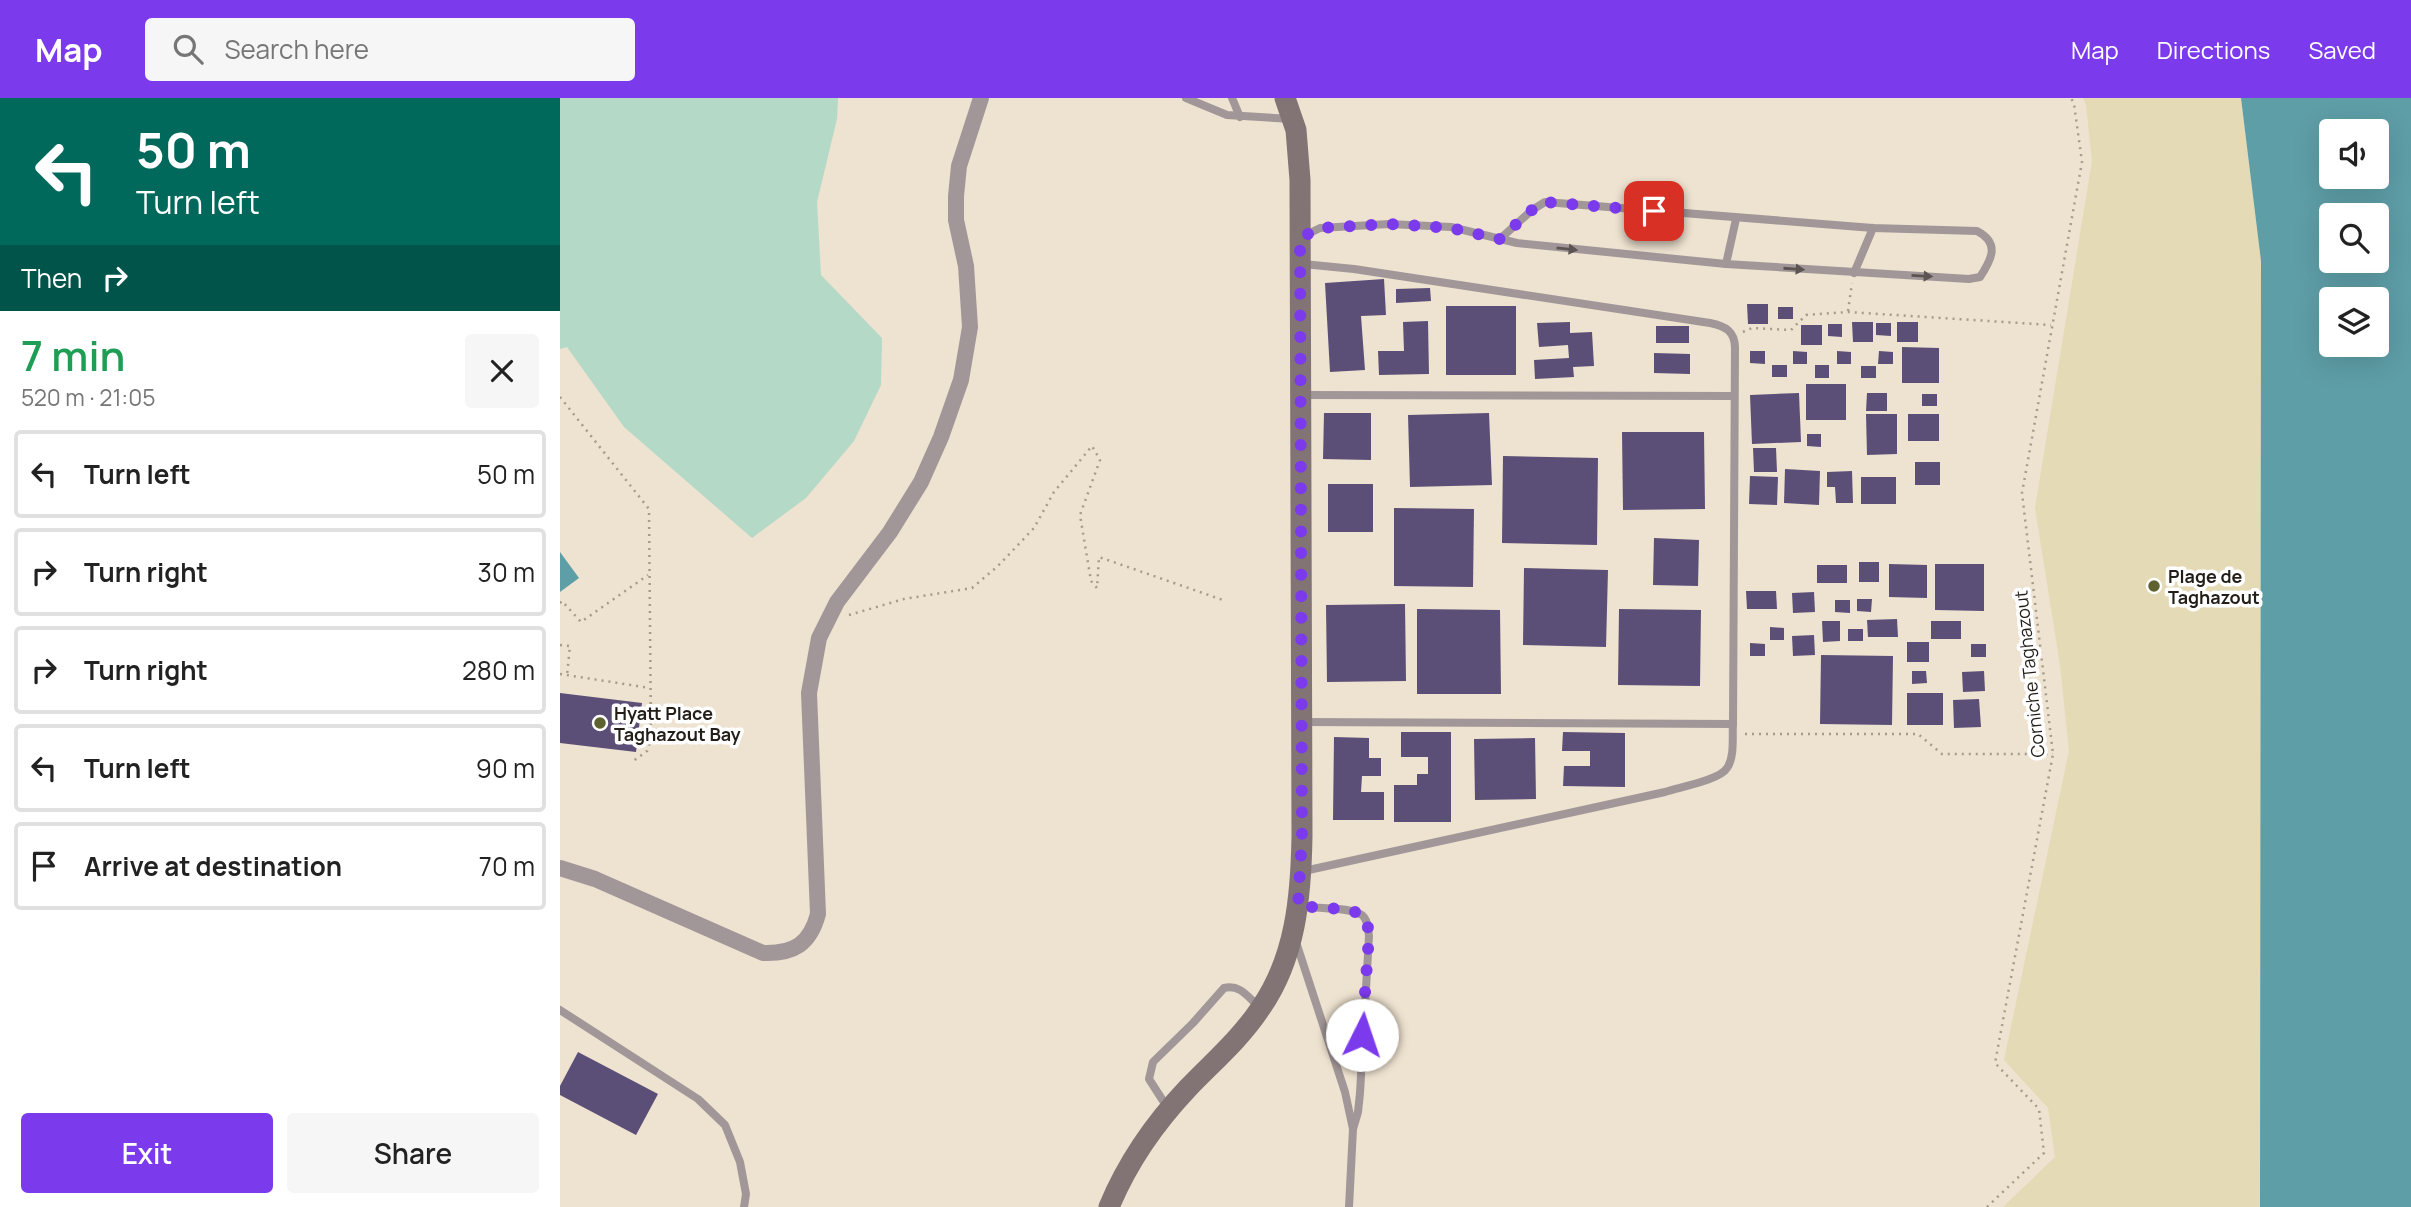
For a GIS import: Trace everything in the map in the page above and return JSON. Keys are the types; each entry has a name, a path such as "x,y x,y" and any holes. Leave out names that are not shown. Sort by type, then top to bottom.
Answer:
{"street":[{"path":"560,868 595,879 763,953 788,951 808,938 818,914 808,693 819,638 837,601 890,532 920,482 941,437 961,380 970,327 966,266 956,220 956,196 959,166 981,98"},
{"path":"1109,1207 1138,1148 1168,1109 1234,1044 1261,1009 1286,960 1294,936 1301,872 1301,264 1298,150 1285,98"}],"lane":[{"path":"1186,98 1214,111 1240,117 1292,119"},
{"path":"1232,98 1240,117"},
{"path":"1300,238 1320,228 1390,224 1451,228 1517,243 1726,264 1969,279 1980,277 1992,255 1987,236 1977,231 1873,228 1736,219 1545,202 1500,239"},
{"path":"1726,264 1736,219"},
{"path":"1854,273 1873,228"},
{"path":"1301,264 1354,269 1710,323 1726,328 1734,335 1735,348 1733,723 1731,760 1726,770 1718,776 1665,792 1301,872"},
{"path":"1300,395 1733,396"},
{"path":"1302,722 1733,723"},
{"path":"1298,906 1352,912 1362,915 1367,921 1369,936 1360,1093 1353,1129 1349,1207"},
{"path":"1294,936 1345,1092 1353,1129"},
{"path":"1168,1109 1149,1079 1153,1062 1224,988 1230,986 1240,989 1261,1009"},
{"path":"560,1010 698,1099 725,1125 740,1162 746,1194 744,1207"}],"path":[{"name":"Corniche Taghazout","path":"1987,1207 2044,1153 2039,1109 1995,1063 2053,754 2022,493 2082,162 2071,98"},
{"path":"1847,312 1854,273"},
{"path":"1734,335 1752,328 1791,330 1806,315 1847,312 2052,325"},
{"path":"560,397 649,509 651,739 647,751 632,762"},
{"path":"829,618 859,613 904,598 972,588 998,566 1034,528 1054,492 1093,446 1100,460 1080,516 1091,581 1097,588 1099,557 1223,600"},
{"path":"560,603 562,601 581,622 649,574"},
{"path":"560,645 570,646 567,675"},
{"path":"560,674 650,688"},
{"path":"1732,734 1918,734 1942,754 2053,754"}],"green space":[{"path":"560,98 838,98 837,119 817,202 821,275 882,338 881,385 854,441 806,498 752,538 624,427 567,347 560,349"}],"sand":[{"name":"Plage de Taghazout","path":"2083,98 2241,98 2261,261 2260,1207 2003,1207 2055,1157 2048,1108 2004,1060 2069,751 2060,665 2035,508 2092,161"}],"water":[{"path":"2241,98 2411,98 2411,1207 2260,1207 2261,261"},
{"path":"560,552 579,578 560,592"}],"building":[{"path":"1384,279 1386,315 1361,316 1365,370 1330,372 1325,283"},
{"path":"1430,288 1431,301 1396,303 1396,289"},
{"path":"1747,304 1768,304 1768,324 1748,324"},
{"path":"1446,306 1516,306 1516,375 1446,375"},
{"path":"1778,307 1793,307 1793,319 1778,319"},
{"path":"1428,321 1429,374 1379,375 1378,351 1404,351 1403,322"},
{"path":"1570,322 1570,333 1592,332 1594,366 1573,367 1574,377 1535,379 1534,360 1569,358 1568,345 1539,347 1537,323"},
{"path":"1852,322 1873,322 1873,342 1853,342"},
{"path":"1897,322 1918,322 1918,342 1897,342"},
{"path":"1876,323 1891,323 1891,336 1876,335"},
{"path":"1828,324 1842,324 1842,337 1828,336"},
{"path":"1801,325 1822,325 1822,345 1801,345"},
{"path":"1656,326 1689,326 1689,343 1656,343"},
{"path":"1902,347 1939,348 1939,383 1902,383"},
{"path":"1750,351 1765,351 1765,364 1750,363"},
{"path":"1793,351 1807,352 1807,364 1793,364"},
{"path":"1837,351 1851,352 1851,364 1837,364"},
{"path":"1879,351 1893,352 1893,364 1878,364"},
{"path":"1654,353 1690,354 1690,374 1654,373"},
{"path":"1772,365 1787,365 1787,377 1772,377"},
{"path":"1815,365 1829,365 1829,378 1815,378"},
{"path":"1861,366 1876,366 1876,378 1861,378"},
{"path":"1806,384 1846,384 1846,420 1806,420"},
{"path":"1799,393 1801,442 1752,444 1750,395"},
{"path":"1867,393 1887,393 1887,411 1866,411"},
{"path":"1922,394 1937,394 1937,406 1922,406"},
{"path":"1324,413 1371,413 1371,460 1323,459"},
{"path":"1489,413 1492,485 1410,487 1408,415"},
{"path":"1866,414 1897,414 1897,454 1867,455"},
{"path":"1908,414 1939,414 1939,441 1908,441"},
{"path":"1622,432 1704,432 1705,509 1623,510"},
{"path":"1807,434 1821,434 1821,447 1807,446"},
{"path":"1753,448 1776,448 1777,472 1754,472"},
{"path":"1503,456 1598,458 1597,545 1502,543"},
{"path":"1915,462 1940,462 1940,485 1915,485"},
{"path":"1785,469 1820,471 1819,505 1784,503"},
{"path":"1852,471 1853,503 1836,503 1835,487 1827,487 1827,472"},
{"path":"1750,476 1778,477 1777,505 1749,504"},
{"path":"1861,477 1896,477 1896,504 1861,504"},
{"path":"1328,484 1373,484 1373,532 1328,532"},
{"path":"1394,508 1474,509 1473,587 1394,586"},
{"path":"1654,538 1699,540 1698,586 1653,585"},
{"path":"1859,562 1879,562 1879,582 1859,582"},
{"path":"1889,564 1927,565 1927,598 1889,597"},
{"path":"1935,564 1984,564 1984,611 1935,610"},
{"path":"1817,565 1847,565 1847,583 1817,583"},
{"path":"1524,568 1608,570 1606,647 1523,645"},
{"path":"1746,591 1776,591 1777,609 1747,609"},
{"path":"1814,592 1815,612 1793,613 1792,593"},
{"path":"1857,599 1872,599 1871,612 1857,611"},
{"path":"1835,600 1850,600 1850,613 1835,612"},
{"path":"1405,604 1406,681 1327,682 1326,605"},
{"path":"1417,609 1500,610 1501,694 1417,694"},
{"path":"1619,609 1701,610 1700,686 1618,685"},
{"path":"1897,619 1898,637 1868,637 1867,620"},
{"path":"1822,621 1840,621 1840,641 1823,642"},
{"path":"1931,621 1961,621 1961,639 1931,639"},
{"path":"1770,627 1784,628 1784,640 1770,640"},
{"path":"1848,629 1863,629 1863,641 1848,641"},
{"path":"1814,635 1815,655 1793,656 1792,636"},
{"path":"1907,642 1929,642 1929,662 1907,662"},
{"path":"1750,643 1765,644 1765,656 1750,656"},
{"path":"1971,644 1986,644 1986,657 1971,657"},
{"path":"1821,655 1893,656 1892,725 1820,724"},
{"path":"1912,671 1926,671 1927,683 1912,684"},
{"path":"1984,671 1985,691 1963,692 1962,672"},
{"name":"Hyatt Place Taghazout Bay","path":"560,693 642,703 636,752 560,743"},
{"path":"1907,693 1943,693 1943,725 1907,725"},
{"path":"1979,699 1981,727 1954,728 1953,700"},
{"path":"1401,732 1451,732 1451,822 1394,822 1394,785 1417,785 1417,774 1428,774 1428,757 1401,757"},
{"path":"1563,732 1625,733 1625,787 1563,786 1564,766 1590,766 1590,751 1562,751"},
{"path":"1334,737 1369,738 1369,758 1381,758 1381,776 1362,776 1361,792 1384,792 1384,820 1333,820"},
{"path":"1535,738 1536,799 1475,800 1474,739"},
{"path":"578,1052 658,1094 636,1135 560,1095 560,1086"}],"place":[{"name":"Plage de Taghazout","path":"2154,586"},
{"name":"Hyatt Place Taghazout Bay","path":"600,723"}],"route":[{"path":"1362,1035 1369,936 1367,921 1362,915 1352,912 1298,906 1302,863 1300,238 1320,228 1390,224 1451,228 1500,239 1545,202 1654,211"}]}
